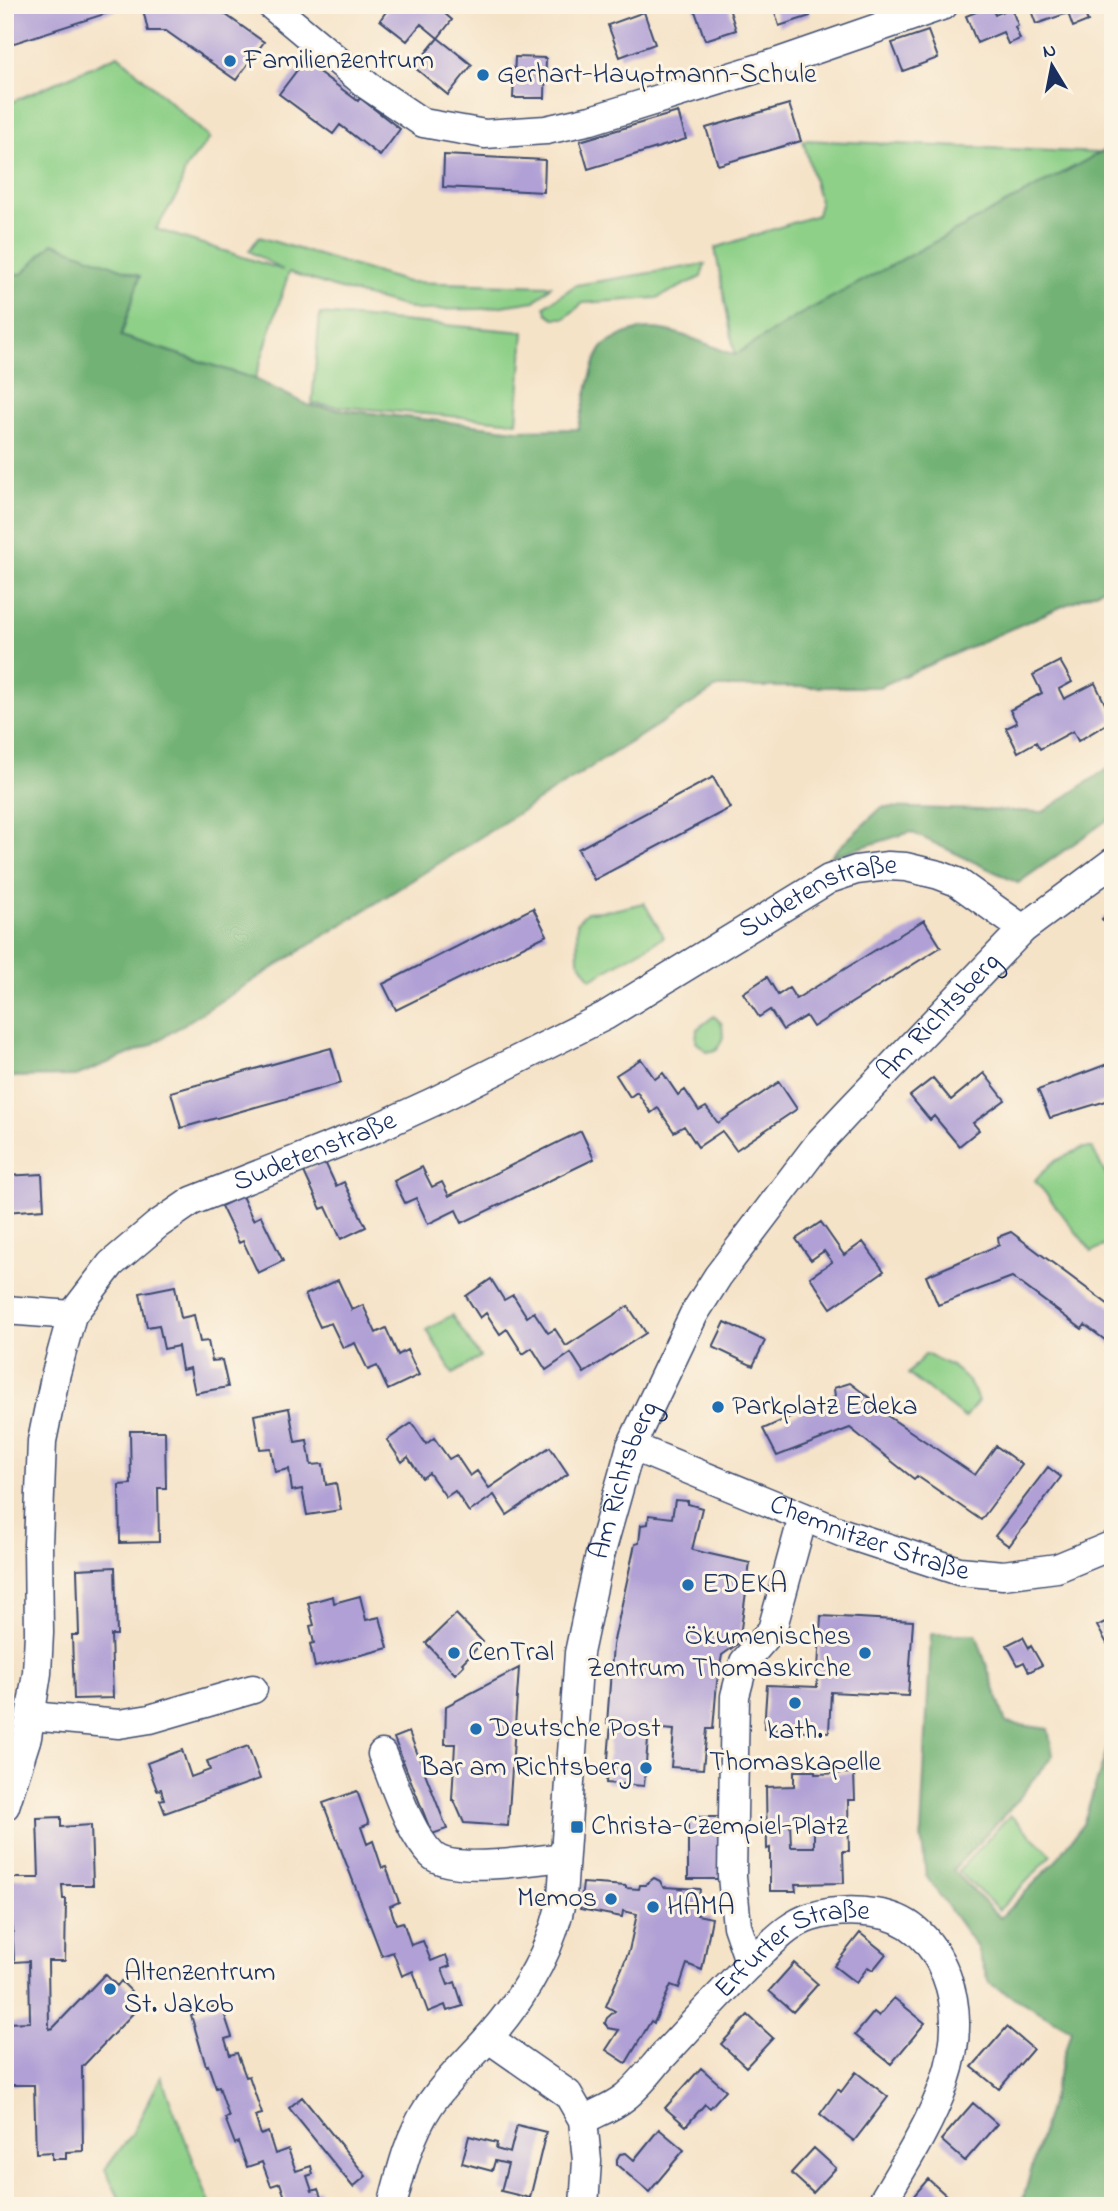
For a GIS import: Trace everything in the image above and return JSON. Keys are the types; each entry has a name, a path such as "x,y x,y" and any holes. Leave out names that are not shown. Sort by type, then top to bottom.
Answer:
{"street":[{"path":"271,5 368,86 423,124 485,134 546,130 591,120 779,62 944,5"},
{"name":"Am Richtsberg","path":"488,2038 512,2011 535,1976 554,1933 562,1897 579,1653 599,1559 631,1446 694,1314 718,1276 819,1143 1023,929 1113,862"},
{"name":"Sudetenstraße","path":"5,1806 31,1716 39,1633 38,1545 42,1441 56,1373 72,1315 111,1264 192,1201 351,1139 566,1036 605,1016 829,879 874,867 919,869 957,882 1023,929"},
{"path":"5,1310 72,1315"},
{"name":"Chemnitzer Straße","path":"631,1446 843,1533 959,1571 1003,1575 1057,1568 1113,1545"},
{"path":"750,1964 737,1926 732,1875 735,1696 744,1662 772,1630 803,1517"},
{"path":"31,1716 119,1724 150,1719 253,1689"},
{"path":"382,1754 416,1834 434,1857 463,1866 564,1857"},
{"name":"Erfurter Straße","path":"583,2120 625,2098 750,1964 794,1925 810,1917 846,1912 887,1914 906,1922 925,1937 936,1953 954,2000 955,2033 950,2068 935,2106 880,2206"},
{"path":"392,2206 408,2146 420,2120 447,2082 488,2038 568,2094 583,2120 587,2161 584,2206"}],"green space":[{"path":"118,55 210,138 186,168 178,193 156,229 283,270 249,251 259,237 407,282 551,286 535,301 482,309 417,310 289,272 255,379 121,336 140,276 42,253 22,274 5,275 5,105"},
{"path":"803,140 1100,153 799,315 735,355 715,248 817,215 820,203"},
{"path":"1113,144 1113,584 879,687 718,687 151,1045 76,1076 5,1077 5,275 22,274 53,243 140,276 121,336 255,379 310,406 517,430 578,429 599,353 604,346 617,338 647,329 661,330 735,355 799,315"},
{"path":"705,264 701,277 657,298 583,303 565,318 554,318 547,313 545,306 576,285"},
{"path":"320,314 524,332 517,422 312,404"},
{"path":"1113,765 1113,816 1018,883 911,832 829,857 882,807 1043,812"},
{"path":"644,903 664,937 591,979 578,960 577,922 587,912"},
{"path":"714,1016 722,1024 723,1037 717,1050 707,1052 696,1042 697,1029"},
{"path":"1082,1148 1092,1148 1113,1189 1113,1240 1092,1252 1035,1180 1053,1162"},
{"path":"452,1315 480,1357 453,1374 427,1330"},
{"path":"925,1354 951,1366 970,1383 978,1401 965,1418 908,1374"},
{"path":"931,1634 976,1634 1006,1723 1048,1729 1053,1755 1016,1802 953,1870 1000,1918 1055,1862 1083,1824 1113,1731 1113,2206 1021,2206 1071,2030 989,1983 976,1946 926,1876 921,1834"},
{"path":"1010,1815 1052,1855 999,1910 958,1871"},
{"path":"161,2077 211,2206 123,2206 105,2169 132,2134"}],"building":[{"path":"25,5 115,5 117,10 5,46 5,11"},
{"name":"Familienzentrum","path":"142,5 212,5 264,42 236,80 166,31 148,31"},
{"path":"383,5 435,5 452,20 438,38 421,24 407,41 380,20 388,9"},
{"path":"702,5 728,5 736,30 705,40 694,8"},
{"path":"773,5 807,5 810,16 779,26"},
{"path":"1029,5 1091,5 1082,9 1088,21 1073,27 1068,13 1036,24"},
{"path":"991,6 995,15 1011,8 1020,39 1008,44 1003,32 977,43 966,16"},
{"path":"644,12 655,44 620,57 608,25"},
{"path":"928,31 938,58 903,71 892,43"},
{"path":"438,38 472,65 448,95 414,67"},
{"path":"515,57 546,58 545,98 513,98"},
{"path":"304,61 358,101 360,98 400,129 380,156 340,125 333,134 279,94"},
{"path":"789,104 801,141 718,165 706,128"},
{"path":"678,112 686,139 588,169 580,141"},
{"path":"444,155 545,160 544,192 443,187"},
{"path":"1060,661 1072,682 1059,689 1064,699 1095,683 1113,720 1078,741 1073,731 1040,749 1036,742 1018,752 1006,728 1017,723 1010,710 1042,693 1033,675"},
{"path":"713,777 730,808 594,880 578,849"},
{"path":"533,908 547,935 396,1010 383,984"},
{"path":"1113,911 1113,933 1102,919"},
{"path":"924,920 941,947 813,1027 806,1016 783,1030 770,1010 759,1017 743,993 767,977 778,995 789,988 796,999"},
{"path":"331,1048 341,1083 181,1128 171,1092"},
{"path":"641,1059 655,1079 663,1073 678,1095 685,1090 699,1111 706,1107 718,1123 779,1082 797,1109 736,1150 722,1131 698,1147 684,1126 674,1132 658,1108 651,1113 637,1092 630,1097 616,1075"},
{"path":"1113,1062 1113,1099 1050,1118 1038,1090"},
{"path":"984,1073 1005,1100 973,1123 979,1130 959,1146 934,1116 930,1120 910,1096 933,1078 951,1100"},
{"path":"581,1131 594,1159 462,1223 456,1210 428,1224 416,1198 405,1203 394,1181 422,1167 432,1187 442,1182 449,1196"},
{"path":"325,1162 336,1186 344,1182 366,1227 341,1239 326,1207 321,1209 304,1172"},
{"path":"42,1174 44,1209 5,1212 5,1176"},
{"path":"242,1196 253,1220 261,1216 283,1261 258,1273 243,1241 239,1243 221,1206"},
{"path":"821,1222 844,1255 863,1242 884,1271 831,1308 810,1277 832,1262 824,1251 811,1260 796,1239"},
{"path":"1011,1232 1113,1308 1113,1346 1085,1325 1082,1329 1012,1277 938,1305 926,1276 999,1245 998,1237"},
{"path":"491,1279 504,1300 513,1295 527,1317 534,1312 548,1333 555,1329 566,1346 628,1306 646,1333 584,1373 571,1353 546,1370 532,1348 523,1354 507,1329 500,1334 486,1313 480,1318 466,1296"},
{"path":"338,1280 352,1310 363,1305 376,1333 386,1328 398,1355 407,1350 419,1375 388,1390 377,1366 368,1370 355,1343 343,1348 331,1323 320,1327 305,1295"},
{"path":"175,1286 181,1318 194,1315 200,1342 208,1341 212,1361 222,1360 228,1387 195,1393 190,1368 182,1370 178,1346 164,1349 159,1325 147,1327 140,1293"},
{"path":"725,1322 765,1341 753,1366 713,1347"},
{"path":"850,1383 871,1399 867,1402 975,1475 996,1446 1022,1465 981,1520 917,1476 914,1479 850,1428 777,1456 763,1429 835,1397 834,1388"},
{"path":"289,1408 295,1442 307,1440 311,1465 323,1464 326,1485 336,1483 341,1510 307,1515 302,1489 292,1491 289,1469 275,1472 271,1448 260,1449 254,1415"},
{"path":"412,1423 426,1444 434,1438 449,1459 456,1455 470,1476 477,1471 489,1488 550,1447 568,1474 507,1515 494,1495 469,1512 455,1491 446,1497 429,1473 422,1478 408,1457 402,1462 387,1440"},
{"path":"130,1431 165,1431 166,1488 158,1488 159,1542 120,1543 119,1485 131,1484"},
{"path":"1048,1467 1061,1477 1009,1546 995,1536"},
{"path":"675,1500 688,1501 688,1504 702,1508 692,1550 750,1563 739,1643 722,1655 713,1729 707,1729 703,1769 671,1767 674,1730 649,1728 644,1786 606,1783 613,1645 635,1544 639,1543 641,1525 648,1524 649,1515 672,1518"},
{"path":"115,1567 117,1635 111,1635 113,1698 74,1699 72,1635 79,1635 77,1569"},
{"path":"333,1596 334,1603 360,1596 366,1620 380,1617 388,1648 315,1667 310,1644 314,1643 310,1626 314,1625 308,1603"},
{"name":"CenTral","path":"456,1614 483,1642 455,1674 426,1643"},
{"name":"Ökumenisches Zentrum Thomaskirche","path":"821,1616 913,1621 908,1696 831,1692 829,1732 764,1729 767,1685 817,1687"},
{"path":"1113,1618 1113,1654 1097,1626"},
{"path":"1023,1637 1042,1665 1029,1672 1024,1662 1018,1665 1007,1645"},
{"path":"519,1668 508,1826 464,1823 452,1800 455,1744 445,1744 446,1706"},
{"path":"409,1732 447,1829 432,1834 394,1738"},
{"path":"248,1746 260,1779 165,1813 160,1800 164,1799 161,1789 157,1790 147,1763 182,1750 191,1777 210,1770 207,1761"},
{"path":"794,1771 815,1771 815,1774 854,1773 855,1800 848,1800 849,1851 843,1851 844,1883 795,1884 796,1891 770,1891 766,1787 794,1786","holes":["790,1821 814,1821 814,1847 791,1847"]},
{"path":"357,1791 369,1824 361,1827 367,1844 373,1841 382,1868 386,1867 399,1902 390,1906 396,1924 403,1922 411,1945 423,1941 431,1961 446,1955 450,1966 442,1969 448,1985 455,1982 463,2006 447,2011 445,2005 428,2012 413,1971 402,1976 393,1952 382,1956 323,1803"},
{"name":"Altenzentrum St. Jakob","path":"61,1817 61,1827 91,1825 93,1885 62,1885 63,1899 66,1899 65,1961 48,1961 49,2029 105,1974 117,1986 121,1981 131,1991 127,1996 139,2007 82,2067 83,2151 66,2152 66,2159 52,2159 52,2152 36,2153 34,2085 5,2085 5,2023 30,2022 29,1961 14,1962 10,1878 39,1878 37,1818"},
{"path":"688,1817 720,1817 720,1879 688,1879"},
{"path":"654,1878 660,1881 663,1887 700,1889 697,1915 712,1918 702,1970 687,1964 679,1988 671,1985 654,2023 651,2021 626,2063 606,2050 619,2030 608,2028 605,2023 615,2011 606,2006 629,1951 637,1914 623,1911 622,1917 580,1909 583,1883 639,1889 640,1885 645,1885"},
{"path":"860,1933 886,1954 873,1970 868,1967 856,1983 834,1966"},
{"path":"794,1963 818,1984 793,2012 769,1991"},
{"path":"894,1998 925,2023 891,2064 855,2035 874,2012 879,2016"},
{"path":"221,2004 232,2037 225,2039 230,2055 237,2053 246,2077 249,2076 262,2114 255,2116 261,2135 268,2132 275,2154 288,2149 296,2171 311,2166 313,2174 307,2176 312,2191 318,2189 324,2206 288,2206 280,2183 271,2186 262,2162 247,2167 238,2142 235,2144 225,2118 229,2117 219,2087 216,2088 208,2065 206,2066 191,2015"},
{"path":"748,2015 773,2038 746,2067 721,2044"},
{"path":"1007,2027 1033,2049 999,2089 972,2067"},
{"path":"701,2068 726,2090 710,2108 705,2104 686,2126 665,2108"},
{"path":"856,2072 888,2097 854,2141 820,2114 838,2089 841,2092"},
{"path":"302,2097 366,2176 353,2187 289,2108"},
{"path":"973,2103 997,2124 965,2161 941,2140"},
{"path":"517,2125 546,2132 530,2198 501,2191 508,2164 495,2161 492,2171 462,2163 469,2136 497,2143 496,2149 510,2153"},
{"path":"659,2129 684,2150 649,2192 617,2165 617,2159 620,2154 626,2153 634,2160"},
{"path":"814,2148 836,2168 813,2193 791,2173"},
{"path":"928,2179 949,2198 943,2206 909,2206 907,2204"}],"place":[{"name":"Familienzentrum","path":"230,61"},
{"name":"Gerhart-Hauptmann-Schule","path":"483,75"},
{"name":"Parkplatz Edeka","path":"718,1407"},
{"name":"EDEKA","path":"688,1585"},
{"name":"CenTral","path":"454,1653"},
{"name":"Ökumenisches Zentrum Thomaskirche","path":"865,1653"},
{"name":"kath. Thomaskapelle","path":"795,1703"},
{"name":"Deutsche Post","path":"476,1729"},
{"name":"Bar am Richtsberg","path":"646,1768"},
{"name":"Christa-Czempiel-Platz","path":"577,1827"},
{"name":"Memos","path":"611,1899"},
{"name":"HAMA","path":"653,1907"},
{"name":"Altenzentrum St. Jakob","path":"110,1989"}]}
